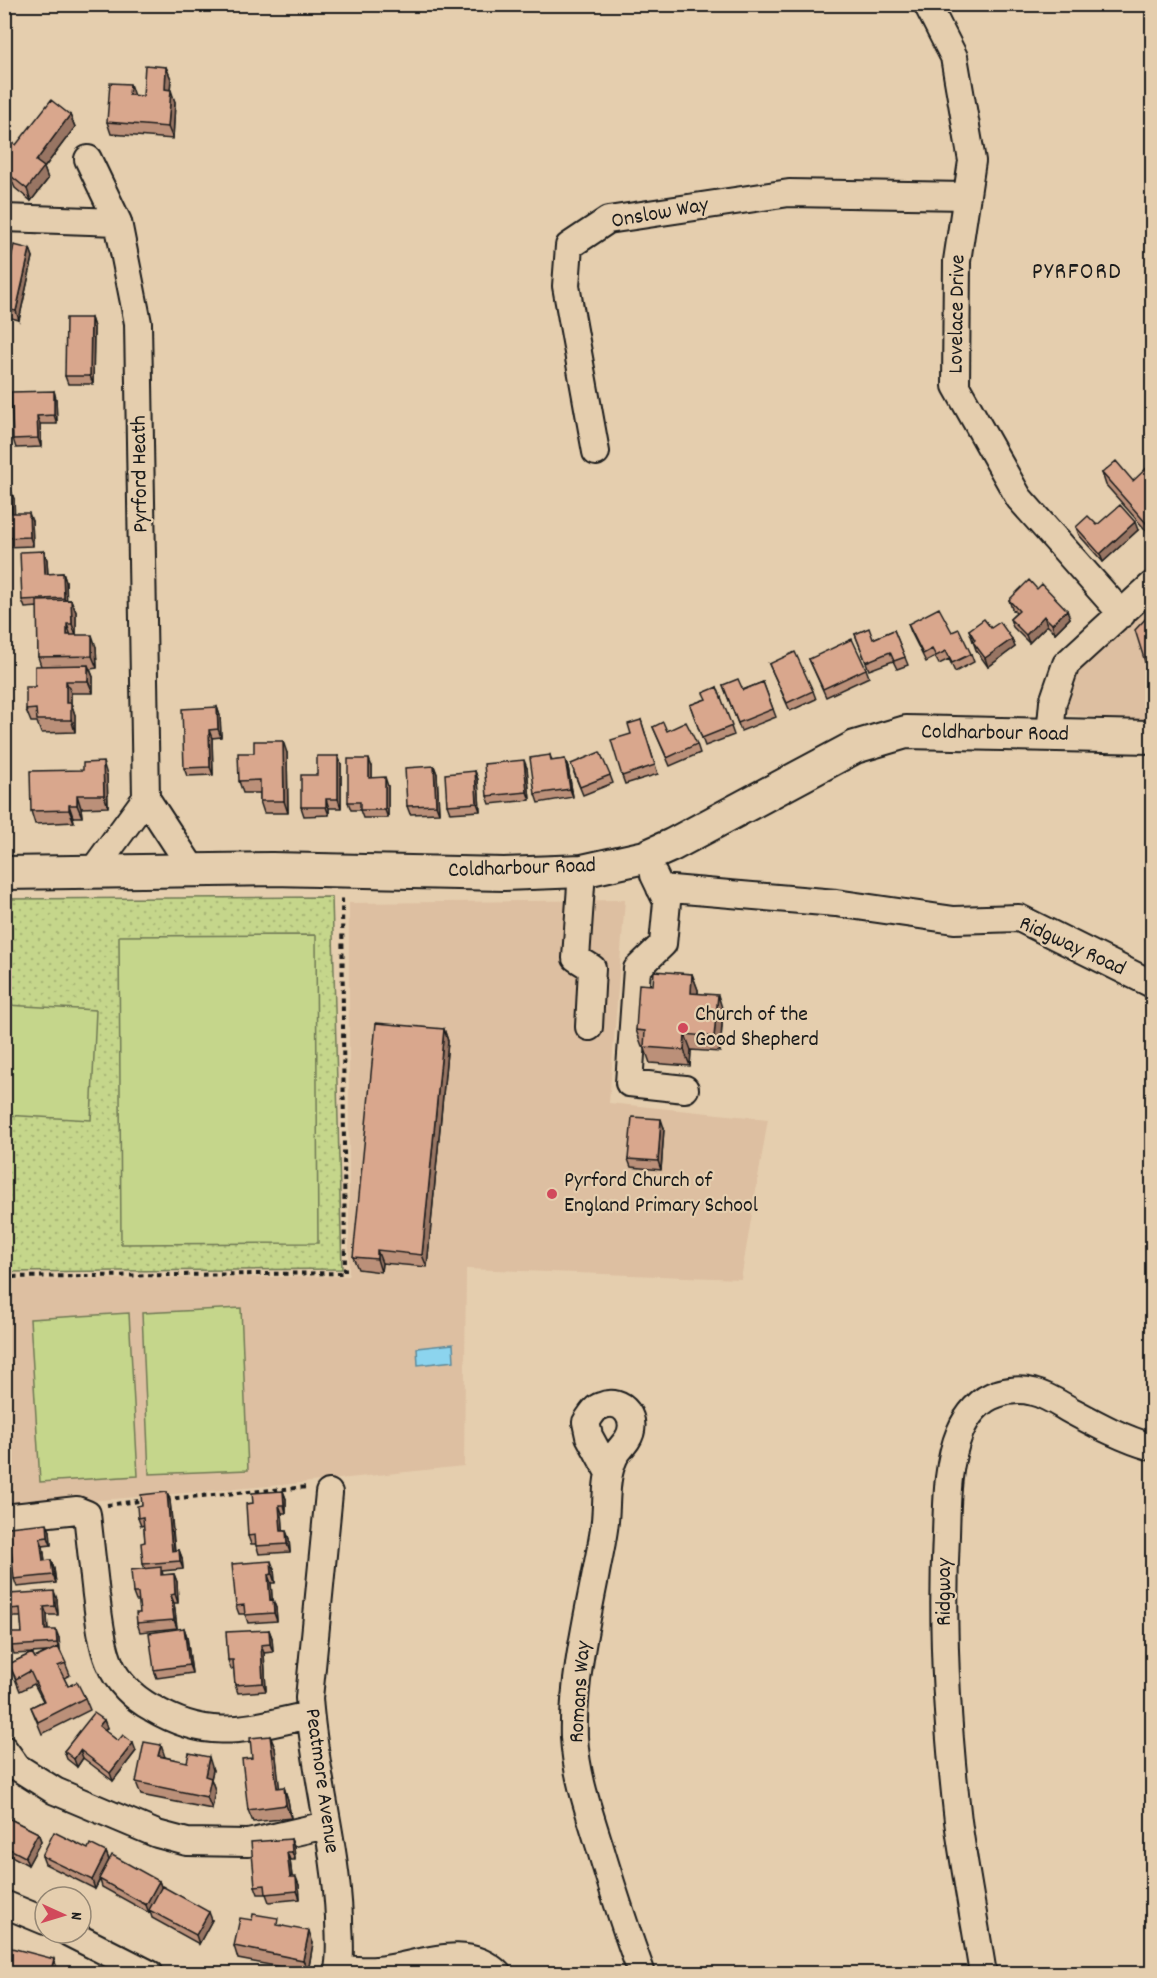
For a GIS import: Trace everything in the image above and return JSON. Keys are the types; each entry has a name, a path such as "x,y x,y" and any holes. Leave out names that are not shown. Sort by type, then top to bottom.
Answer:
{"main road":[{"name":"Coldharbour Road","path":"4,873 272,869 504,874 582,871 645,857 672,845 855,747 906,732 1152,737"}],"street":[{"name":"Lovelace Drive","path":"927,4 954,57 972,161 957,261 956,386 1019,498 1122,614"},
{"name":"Pyrford Heath","path":"88,159 118,222 138,323 146,798"},
{"name":"Onslow Way","path":"596,452 566,286 569,246 608,220 789,193 967,196"},
{"path":"4,218 118,222"},
{"path":"1050,735 1053,702 1066,664 1152,585"},
{"path":"92,872 146,798 192,870"},
{"path":"645,857 667,902 663,944 637,969 629,1083 685,1089"},
{"path":"582,871 576,958 592,968 589,1027"},
{"name":"Ridgway Road","path":"660,888 836,903 954,921 1019,918 1152,984"},
{"name":"Ridgway","path":"983,1974 958,1822 945,1649 946,1521 955,1447 961,1430 971,1413 985,1398 1016,1390 1032,1391 1106,1429 1152,1447"},
{"name":"Romans Way","path":"609,1473 605,1525 586,1627 576,1701 574,1738 579,1774 588,1810 642,1974"},
{"name":"Peatmore Avenue","path":"334,1509 311,1678 310,1715 319,1785 338,1895 340,1946 338,1971"},
{"path":"4,1518 77,1510 87,1514 101,1539 100,1624 109,1662 124,1686 142,1703 191,1727 223,1731 310,1715"},
{"path":"4,1749 17,1767 55,1791 157,1834 187,1842 248,1842 326,1825"},
{"path":"4,1904 33,1916"},
{"path":"93,1945 150,1974"},
{"path":"338,1971 377,1970 424,1960 469,1957 492,1968 498,1974"}],"path":[{"path":"4,1277 345,1273 342,889"},
{"path":"87,1514 110,1503 308,1487 334,1509"}],"shaded area":[{"path":"1152,601 1152,724 1066,714 1069,681"},
{"name":"Pyrford Church of England Primary School","path":"625,900 609,1103 768,1119 741,1279 466,1269 464,1466 281,1485 5,1508 5,1280 349,1276 349,903"}],"green space":[{"path":"332,897 342,1269 5,1272 4,899"},
{"path":"316,935 318,1243 121,1244 119,936"},
{"path":"6,1005 96,1010 91,1120 5,1115"},
{"path":"241,1308 248,1470 149,1474 142,1313"},
{"path":"129,1313 138,1476 40,1482 30,1319"}],"water":[{"path":"453,1344 454,1361 418,1365 417,1348"}],"building":[{"path":"145,65 166,67 165,89 171,90 168,127 107,122 110,83 130,84 129,95 143,96"},
{"path":"51,100 70,115 36,161 44,167 27,189 11,176 4,162 4,144 8,139 16,145"},
{"path":"14,245 30,249 16,311 4,309 4,290"},
{"path":"66,318 91,318 90,376 65,376"},
{"path":"54,391 54,415 37,416 38,438 13,439 11,392"},
{"path":"1116,461 1133,481 1152,463 1152,518 1147,524 1102,473"},
{"path":"4,491 11,491 12,513 29,513 30,537 4,538"},
{"path":"1120,505 1135,522 1100,554 1076,527 1088,516 1097,525"},
{"path":"44,551 45,574 63,573 64,598 22,600 20,552"},
{"path":"1029,580 1037,589 1042,584 1067,610 1052,624 1044,616 1026,635 1010,619 1019,611 1009,600"},
{"path":"71,600 72,624 67,624 67,635 92,635 92,656 38,657 37,601"},
{"path":"939,608 952,632 959,629 971,654 952,663 946,651 936,656 932,649 923,654 908,624"},
{"path":"1152,612 1152,684 1135,630"},
{"path":"984,619 991,628 1000,622 1012,639 985,658 973,642 975,640 969,630"},
{"path":"869,628 873,639 894,630 905,657 894,661 890,652 866,662 855,634"},
{"path":"852,639 866,669 823,689 809,659"},
{"path":"795,652 813,691 787,703 769,664"},
{"path":"88,665 88,681 66,681 66,703 71,703 71,720 37,720 36,709 26,710 26,687 35,687 35,666"},
{"path":"738,679 743,690 763,682 773,709 738,723 723,685"},
{"path":"717,687 732,726 702,738 690,705 706,699 703,693"},
{"path":"217,707 218,729 209,730 210,767 184,768 182,709"},
{"path":"641,720 655,765 622,776 611,740 631,734 628,724"},
{"path":"663,722 667,731 686,722 697,744 667,758 653,727"},
{"path":"254,741 283,741 284,801 260,801 260,780 239,781 238,753 254,753"},
{"path":"600,752 610,775 580,787 571,764"},
{"path":"550,755 551,761 565,759 570,789 535,794 530,758"},
{"path":"317,756 338,756 338,799 326,799 326,807 301,807 301,775 317,775"},
{"path":"348,759 369,759 369,778 385,777 385,810 360,810 360,802 348,802"},
{"path":"524,760 527,792 487,796 484,764"},
{"path":"103,762 104,795 77,795 77,805 69,805 69,810 31,811 30,771 83,770 83,763"},
{"path":"434,766 436,805 407,806 405,768"},
{"path":"475,771 477,803 447,805 445,774"},
{"name":"Church of the Good Shepherd","path":"654,971 692,974 691,993 718,995 714,1037 685,1034 684,1050 644,1047 645,1031 636,1030 639,984 653,985"},
{"path":"376,1023 444,1029 422,1255 377,1250 377,1259 353,1257"},
{"path":"632,1117 661,1119 658,1161 628,1159"},
{"path":"283,1491 284,1505 279,1505 281,1531 286,1531 287,1544 256,1546 255,1535 248,1536 246,1504 253,1503 252,1493"},
{"path":"167,1492 172,1551 179,1550 180,1561 143,1564 141,1543 145,1542 143,1517 138,1518 137,1506 142,1505 141,1495"},
{"path":"47,1523 48,1537 40,1538 43,1561 51,1560 53,1575 14,1579 9,1527"},
{"path":"271,1561 272,1574 268,1575 270,1600 273,1599 274,1613 245,1615 244,1605 236,1606 232,1564"},
{"path":"161,1567 161,1575 174,1574 175,1594 171,1595 174,1620 137,1623 136,1613 140,1613 138,1593 133,1593 131,1570"},
{"path":"54,1591 55,1606 44,1607 45,1630 56,1630 57,1643 11,1646 10,1633 22,1633 20,1608 10,1609 9,1594"},
{"path":"184,1628 189,1665 154,1670 149,1633"},
{"path":"269,1630 270,1644 261,1645 263,1683 235,1685 233,1660 228,1660 226,1632"},
{"path":"58,1647 66,1663 58,1666 68,1686 77,1682 85,1698 38,1722 31,1707 44,1701 30,1671 16,1679 9,1664 32,1653 35,1658"},
{"path":"94,1713 104,1720 99,1726 118,1741 123,1735 133,1743 110,1773 80,1750 74,1759 64,1751"},
{"path":"270,1736 277,1788 284,1787 286,1805 248,1810 242,1759 252,1758 250,1738"},
{"path":"144,1742 161,1745 158,1756 187,1762 189,1753 209,1757 205,1776 211,1778 207,1797 136,1782"},
{"path":"4,1816 38,1833 25,1857 4,1846"},
{"path":"54,1832 88,1849 90,1844 106,1852 92,1880 42,1856"},
{"path":"291,1839 292,1852 287,1852 290,1877 296,1877 297,1891 266,1894 265,1885 255,1886 251,1842"},
{"path":"112,1855 159,1881 146,1905 99,1879"},
{"path":"162,1886 209,1912 196,1935 149,1910"},
{"path":"253,1914 278,1918 277,1925 309,1931 303,1960 234,1946 240,1918 252,1920"},
{"path":"4,1946 54,1959 50,1974 4,1974"}],"place":[{"name":"Church of the Good Shepherd","path":"683,1028"},
{"name":"Pyrford Church of England Primary School","path":"552,1194"}],"district":[{"name":"PYRFORD","path":"1077,273"}]}
